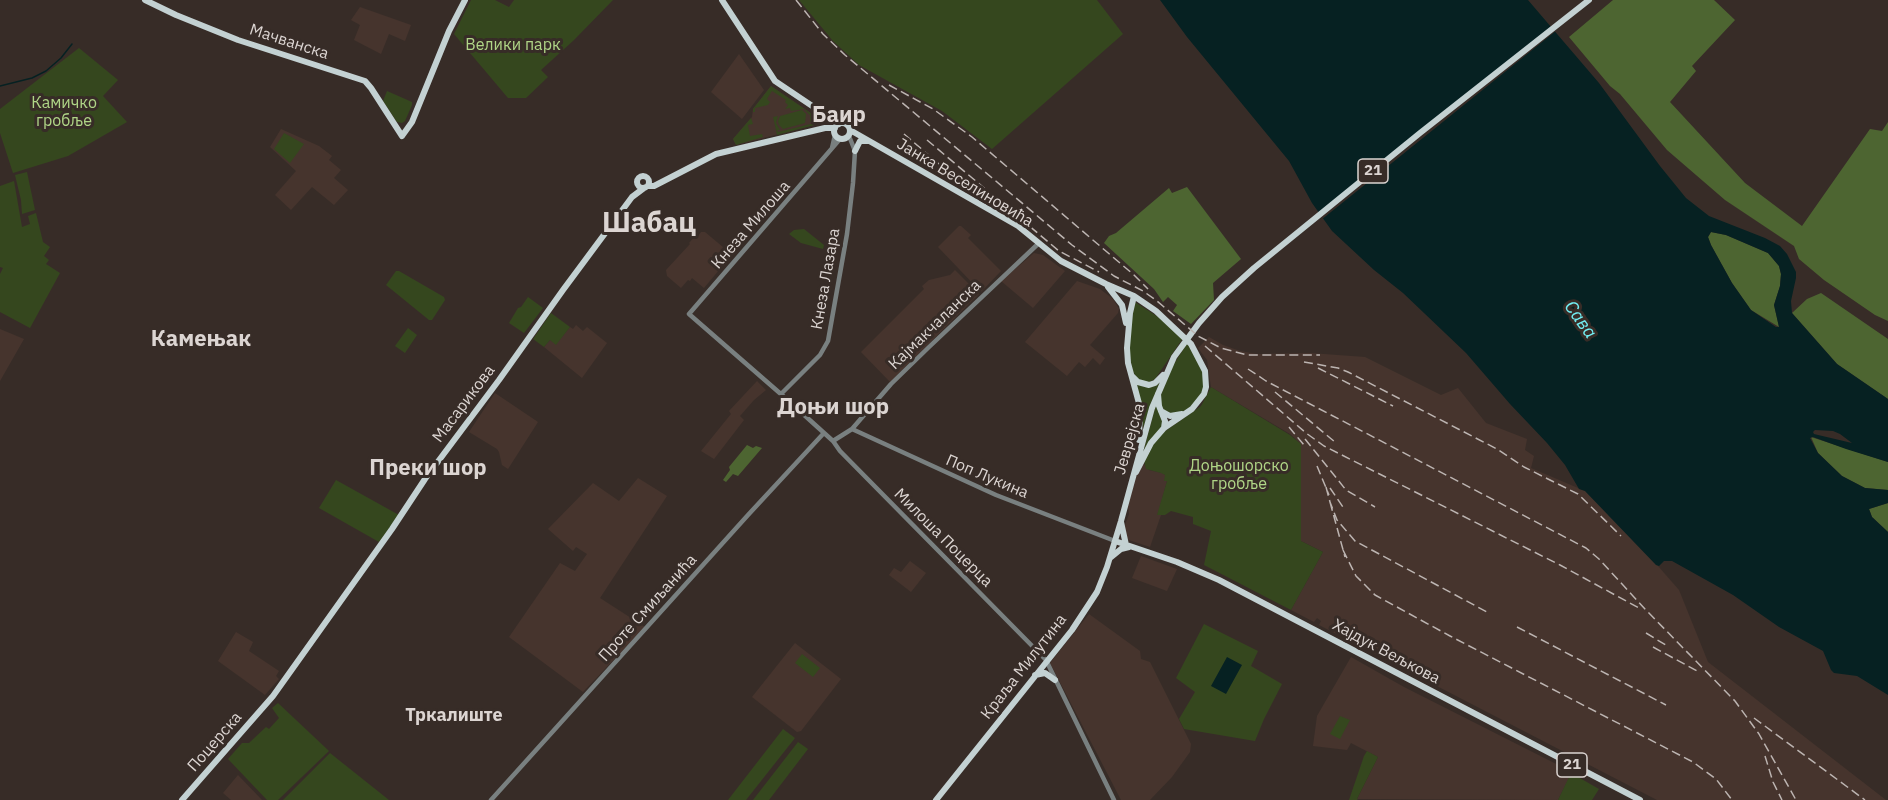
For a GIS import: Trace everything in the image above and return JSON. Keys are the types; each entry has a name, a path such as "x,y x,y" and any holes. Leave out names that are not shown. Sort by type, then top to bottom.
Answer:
{"main road":[{"name":"Мачванска","path":"145,0 238,40 365,81 402,136 412,122"},
{"path":"395,125 403,127 412,122 449,31 465,0"},
{"name":"Јанка Веселиновића","path":"722,0 775,81 826,115 841,133 868,140 1018,226 1061,261 1134,296 1156,311 1191,344 1203,365 1206,379 1204,394 1199,402 1164,428 1151,443 1133,475"},
{"name":"Јеврејска","path":"1115,541 1141,445 1159,390 1180,348 1198,323 1234,285 1589,0"},
{"path":"823,129 828,123 826,115"},
{"path":"637,184 639,187 665,179 716,154 823,129 841,133"},
{"path":"855,151 861,141 868,140"},
{"path":"632,197 637,180 641,176 645,176 647,184"},
{"path":"632,197 647,184"},
{"name":"Масарикова","path":"268,702 392,529 425,479 632,197"},
{"path":"1106,284 1122,305 1127,330 1131,376 1140,407 1139,439 1141,445"},
{"path":"1127,330 1134,296"},
{"path":"1131,376 1138,382 1149,385 1169,367"},
{"path":"1159,390 1158,401 1165,421 1164,428"},
{"path":"1161,411 1170,416 1185,413"},
{"path":"1109,558 1128,545 1121,521"},
{"name":"Хајдук Вељкова","path":"1115,541 1186,565 1219,580 1640,800"},
{"name":"Краља Милутина","path":"936,800 1094,598 1103,579 1115,541"},
{"path":"1035,675 1045,673 1055,680"},
{"name":"Поцерска","path":"182,800 268,702"}],"street":[{"name":"Кнеза Милоша","path":"689,314 831,151 841,133"},
{"path":"841,133 855,151"},
{"name":"Кнеза Лазара","path":"781,394 819,357 828,341 847,231 855,151"},
{"name":"Кајмакчаланска","path":"833,441 852,429 891,384 1038,243"},
{"name":"Милоша Поцерца","path":"689,314 833,441 840,451 1046,660"},
{"name":"Поп Лукина","path":"852,429 996,495 1115,541"},
{"name":"Проте Смиљанића","path":"491,800 824,434"},
{"path":"1046,660 1114,800"}],"shaded area":[{"path":"360,7 411,25 405,41 389,34 381,54 354,40 360,25 351,20"},
{"path":"739,54 764,90 742,119 711,92"},
{"path":"771,86 821,120 822,123 736,145 733,139 752,117 753,109"},
{"path":"281,129 319,146 332,156 329,160 341,170 334,178 348,190 334,205 312,187 291,210 275,195 296,171 270,147"},
{"path":"959,226 971,235 968,238 1001,271 981,292 938,247"},
{"path":"701,232 705,232 730,253 730,257 704,288 692,278 681,288 667,276 666,270"},
{"path":"1034,253 1043,255 1065,271 1033,308 1001,281"},
{"path":"955,270 979,294 890,382 861,352 924,289 922,286 929,280 950,275"},
{"path":"1077,281 1100,289 1113,299 1119,309 1090,345 1105,358 1100,365 1093,358 1085,367 1079,362 1067,376 1025,342"},
{"path":"576,325 583,331 587,327 607,343 582,378 544,347 550,340 556,344 570,327 573,329"},
{"path":"0,329 24,339 0,381"},
{"path":"1209,337 1223,345 1257,354 1310,353 1365,357 1441,395 1458,388 1486,423 1527,439 1525,450 1534,456 1531,468 1585,491 1658,566 1679,590 1708,662 1886,800 1657,800 1319,625 1321,621 1317,618 1314,622 1291,610 1323,552 1301,541 1301,444 1290,434 1211,387 1207,360 1198,348"},
{"path":"757,381 766,390 740,416 744,420 714,459 701,451 731,414 729,411"},
{"path":"495,393 538,422 508,469 502,465 497,449 469,432"},
{"path":"1144,464 1149,470 1165,475 1167,481 1158,514 1161,515 1150,547 1126,539 1124,528 1137,472"},
{"path":"638,478 667,496 600,598 645,627 583,692 509,637 560,563 575,571 587,554 576,547 573,551 548,529 593,483 619,501"},
{"path":"1141,556 1177,569 1167,591 1132,578"},
{"path":"910,561 926,573 911,592 889,575 894,568 901,572"},
{"path":"1089,614 1140,651 1141,659 1150,662 1191,744 1190,752 1172,777 1150,800 1121,800 1050,663"},
{"path":"236,632 253,642 249,651 279,671 276,676 279,679 265,695 218,661"},
{"path":"795,643 841,679 801,731 797,732 752,697"},
{"path":"1351,657 1404,687 1572,772 1558,800 1357,799 1378,757 1351,743 1347,750 1313,746 1317,716"},
{"path":"238,775 262,800 231,800 223,793"}],"green space":[{"name":"Велики парк","path":"471,0 495,0 509,7 514,0 613,0 541,70 548,77 526,98 508,98 454,34"},
{"path":"799,0 1097,0 1123,34 992,149 942,111 859,65 833,41"},
{"path":"1613,0 1714,0 1735,20 1692,66 1696,71 1670,102 1745,183 1802,226 1870,129 1882,131 1888,122 1888,321 1875,315 1824,280 1799,259 1794,246 1725,200 1667,150 1620,94 1610,86 1569,37"},
{"name":"Камичко гробље","path":"79,48 118,80 103,96 127,122 68,156 13,173 0,133 0,109"},
{"path":"771,86 821,120 822,123 777,135 773,117 778,116 776,123 780,130 777,130 778,132 815,123 810,122 810,115 804,109 791,111 790,108 785,109 788,105 786,100 772,91 767,99 770,102 768,105 755,108 753,112 753,109"},
{"path":"387,91 412,102 405,121 402,123 397,122 383,101"},
{"path":"802,110 806,114 805,123 783,129 779,125 780,116"},
{"path":"751,118 753,124 748,125 750,136 762,134 763,137 736,145 733,139"},
{"path":"284,133 304,144 290,163 274,149"},
{"path":"27,172 35,210 22,214 15,175"},
{"path":"14,181 22,227 30,224 28,216 36,213 43,242 50,247 44,256 49,260 46,264 60,273 30,328 0,312 0,274 3,268 0,267 0,186"},
{"path":"1187,187 1241,259 1213,283 1214,300 1191,324 1173,311 1177,305 1168,297 1163,302 1154,289 1104,243 1109,236 1116,233 1169,188 1172,193"},
{"path":"804,229 824,245 823,249 801,243 789,234 794,230"},
{"path":"1711,232 1726,235 1768,253 1779,266 1780,286 1774,305 1779,327 1751,310 1732,283 1711,245 1708,237"},
{"path":"396,271 444,297 445,300 432,320 429,320 386,285"},
{"path":"1821,293 1888,339 1888,399 1837,364 1792,313 1807,299"},
{"path":"528,297 543,308 524,333 509,323"},
{"path":"1135,302 1169,324 1183,338 1155,379 1148,383 1138,379 1133,372 1129,353 1130,329"},
{"path":"551,313 570,327 556,345 550,340 544,347 533,339"},
{"path":"408,328 417,335 405,353 395,346"},
{"path":"1188,342 1203,373 1204,388 1196,402 1186,410 1176,414 1166,412 1161,406 1160,397 1172,367"},
{"path":"1161,380 1143,428 1136,383 1148,387"},
{"name":"Доњошорско гробље","path":"1211,387 1301,444 1301,541 1323,552 1291,610 1204,565 1211,531 1193,524 1193,517 1171,511 1165,515 1157,515 1167,481 1164,481 1165,475 1146,469 1144,461 1152,445 1164,432 1201,406"},
{"path":"1156,405 1163,419 1163,426 1140,463"},
{"path":"1811,437 1888,462 1888,490 1865,488 1842,476 1818,453"},
{"path":"747,445 762,448 738,476 733,474 726,482 723,480 730,470 729,467"},
{"path":"336,480 399,515 379,542 319,508"},
{"path":"1888,503 1888,532 1872,517 1869,509"},
{"path":"1204,624 1258,651 1251,666 1282,684 1255,741 1184,729 1179,719 1195,692 1176,678"},
{"path":"802,654 820,668 813,677 795,663"},
{"path":"278,703 329,751 278,800 267,800 228,759 242,743 249,743 266,727 269,729 279,718 272,708"},
{"path":"1340,716 1350,720 1340,739 1330,734"},
{"path":"783,729 795,738 746,800 728,800"},
{"path":"798,742 808,749 769,800 753,800"},
{"path":"1367,751 1378,757 1358,800 1349,800 1364,756"},
{"path":"330,753 389,800 283,800"},
{"path":"1571,773 1599,789 1592,800 1558,800"}],"water":[{"name":"Сава","path":"1160,0 1528,0 1599,83 1686,198 1709,216 1780,246 1796,272 1791,301 1792,313 1837,364 1888,399 1888,462 1813,437 1810,438 1818,453 1842,476 1865,488 1888,490 1888,503 1869,509 1872,517 1888,532 1888,695 1857,676 1834,673 1823,651 1779,627 1733,595 1672,561 1664,561 1659,566 1656,565 1585,491 1579,489 1565,465 1547,443 1466,353 1403,293 1332,231 1312,203 1289,161 1187,37","holes":["1711,232 1726,235 1768,253 1779,266 1780,286 1774,305 1779,327 1751,310 1732,283 1711,245 1708,237","1815,430 1833,431 1852,443 1814,434"]},
{"path":"1227,657 1242,665 1226,694 1211,686"}],"pier":[{"path":"1554,26 1557,30 1321,220 1317,215"}],"waterway":[{"path":"0,86 32,78 46,71 72,44"}],"railway":[{"path":"796,0 823,34 845,55 1072,245 1114,276 1157,301 1198,336 1221,348 1247,355 1320,355"},
{"path":"889,85 933,109 972,137 1148,289"},
{"path":"904,134 974,194 996,205"},
{"path":"927,140 1059,251 1099,272"},
{"path":"1205,346 1324,446 1560,565 1639,608"},
{"path":"1304,362 1348,372 1497,449 1524,467 1578,494 1621,536"},
{"path":"1318,368 1393,406"},
{"path":"1248,369 1266,381 1586,548 1735,701 1759,734 1796,800"},
{"path":"1275,392 1335,442"},
{"path":"1289,427 1304,445"},
{"path":"1305,439 1346,490 1375,507"},
{"path":"1317,466 1329,495"},
{"path":"1326,487 1337,520 1355,541 1487,612"},
{"path":"1330,488 1345,510"},
{"path":"1330,502 1345,557"},
{"path":"1343,550 1356,576 1375,595 1693,762 1716,779 1732,800"},
{"path":"1517,627 1666,705"},
{"path":"1646,633 1669,647"},
{"path":"1653,647 1699,672"},
{"path":"1754,718 1865,800"},
{"path":"1765,756 1773,782 1782,800"}],"district":[{"name":"Баир","path":"839,116"},
{"name":"Шабац","path":"649,224"},
{"name":"Камењак","path":"201,340"},
{"name":"Доњи шор","path":"833,408"},
{"name":"Преки шор","path":"428,469"},
{"name":"Тркалиште","path":"454,716"}]}
